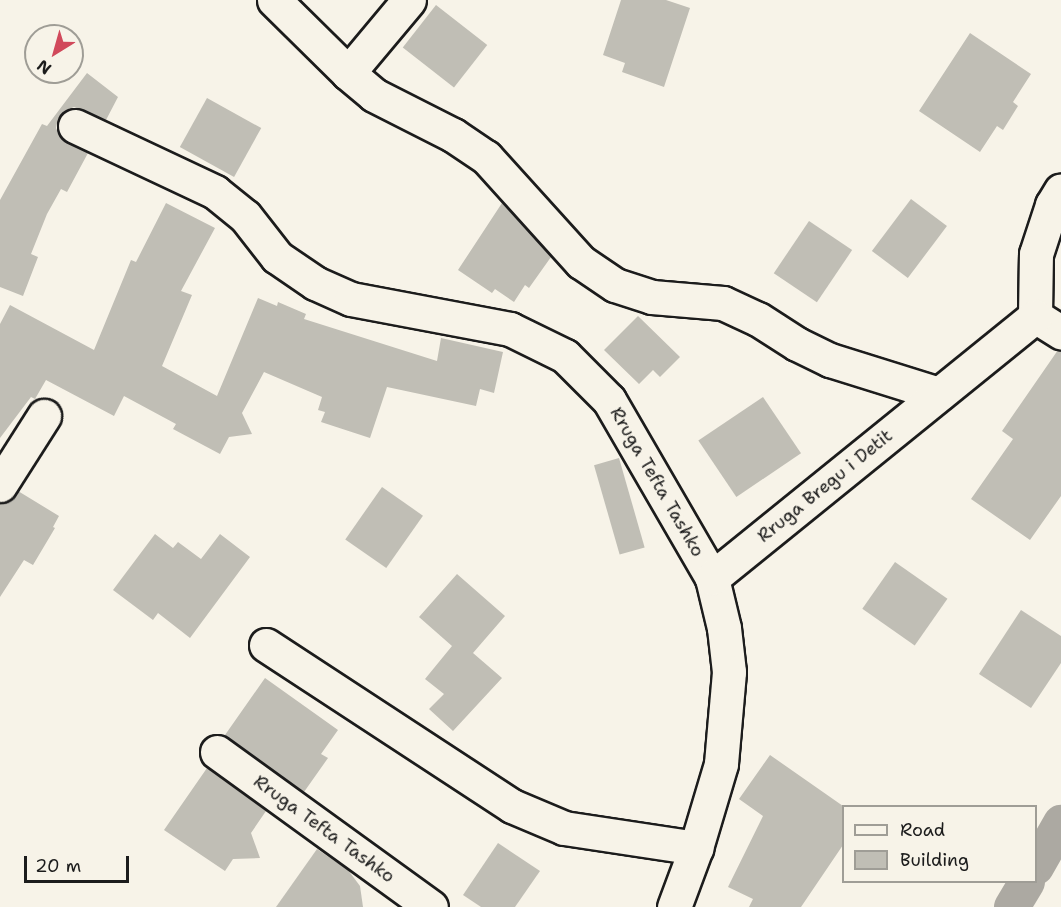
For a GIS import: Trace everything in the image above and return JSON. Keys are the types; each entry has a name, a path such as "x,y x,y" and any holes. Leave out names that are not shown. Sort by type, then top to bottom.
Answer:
{"street":[{"path":"274,0 348,73 374,95 453,135 486,157 581,262 615,285 651,297 723,303 758,319 797,344 830,360 939,394"},
{"path":"348,73 409,0"},
{"name":"Rruga Tefta Tashko","path":"75,126 215,192 245,216 277,256 315,283 351,299 510,329 565,356 609,400 712,578 724,628 729,672 721,765 696,848 674,907"},
{"name":"Rruga Bregu i Detit","path":"712,578 939,394 1048,324 1036,254 1052,205 1061,190"},
{"path":"0,485 44,416"},
{"path":"266,645 512,806 564,828 696,848"},
{"name":"Rruga Tefta Tashko","path":"217,752 431,907"}],"building":[{"path":"621,0 666,0 690,8 664,87 622,72 625,63 603,55"},
{"path":"436,5 487,45 454,88 403,48"},
{"path":"970,33 1031,74 1013,102 1018,106 1003,130 997,126 980,152 919,111"},
{"path":"87,73 118,97 106,120 74,107 64,111 58,119 56,128 60,137 88,153 67,192 61,189 47,214 31,254 38,257 23,296 0,287 0,200 42,124 47,126 79,84 84,84 84,77"},
{"path":"207,98 261,128 234,177 180,147"},
{"path":"911,199 947,226 908,278 872,251"},
{"path":"166,203 215,228 181,291 192,295 162,366 217,396 258,298 277,306 278,302 306,314 304,319 437,361 441,338 503,352 494,393 480,389 476,406 387,387 370,438 321,422 325,412 318,410 322,397 264,372 242,413 252,434 229,437 220,454 173,429 176,424 124,396 114,416 46,380 35,399 31,397 0,438 0,324 10,305 94,350 131,260 136,262"},
{"path":"502,203 551,257 529,288 525,285 514,302 495,289 492,293 458,270"},
{"path":"809,221 852,250 817,302 774,273"},
{"path":"638,316 680,357 660,377 653,370 639,384 604,350"},
{"path":"1058,350 1061,351 1061,496 1030,540 971,499 1013,439 1002,431"},
{"path":"763,397 801,453 736,497 698,441"},
{"path":"619,458 645,547 620,555 594,465"},
{"path":"382,487 423,516 386,568 345,539"},
{"path":"18,491 59,516 53,527 55,528 33,565 24,560 0,597 0,504 9,501"},
{"path":"155,534 173,548 178,542 201,559 220,534 250,557 190,638 158,613 153,620 113,590"},
{"path":"895,562 947,599 915,645 862,609"},
{"path":"457,574 505,616 473,653 502,678 453,731 429,709 444,694 425,679 452,646 419,617"},
{"path":"1021,610 1061,636 1061,663 1031,708 979,674"},
{"path":"265,678 338,730 321,754 328,758 304,792 225,735"},
{"path":"770,755 842,805 842,846 801,907 749,907 753,899 728,887 763,816 739,799"},
{"path":"207,768 266,811 251,833 260,858 233,859 225,871 164,830"},
{"path":"498,843 540,871 515,907 481,907 463,895"},
{"path":"317,849 348,870 360,886 363,907 276,907"}],"waterway":[{"path":"1037,865 1061,823"},
{"path":"1012,907 1026,883"}]}
